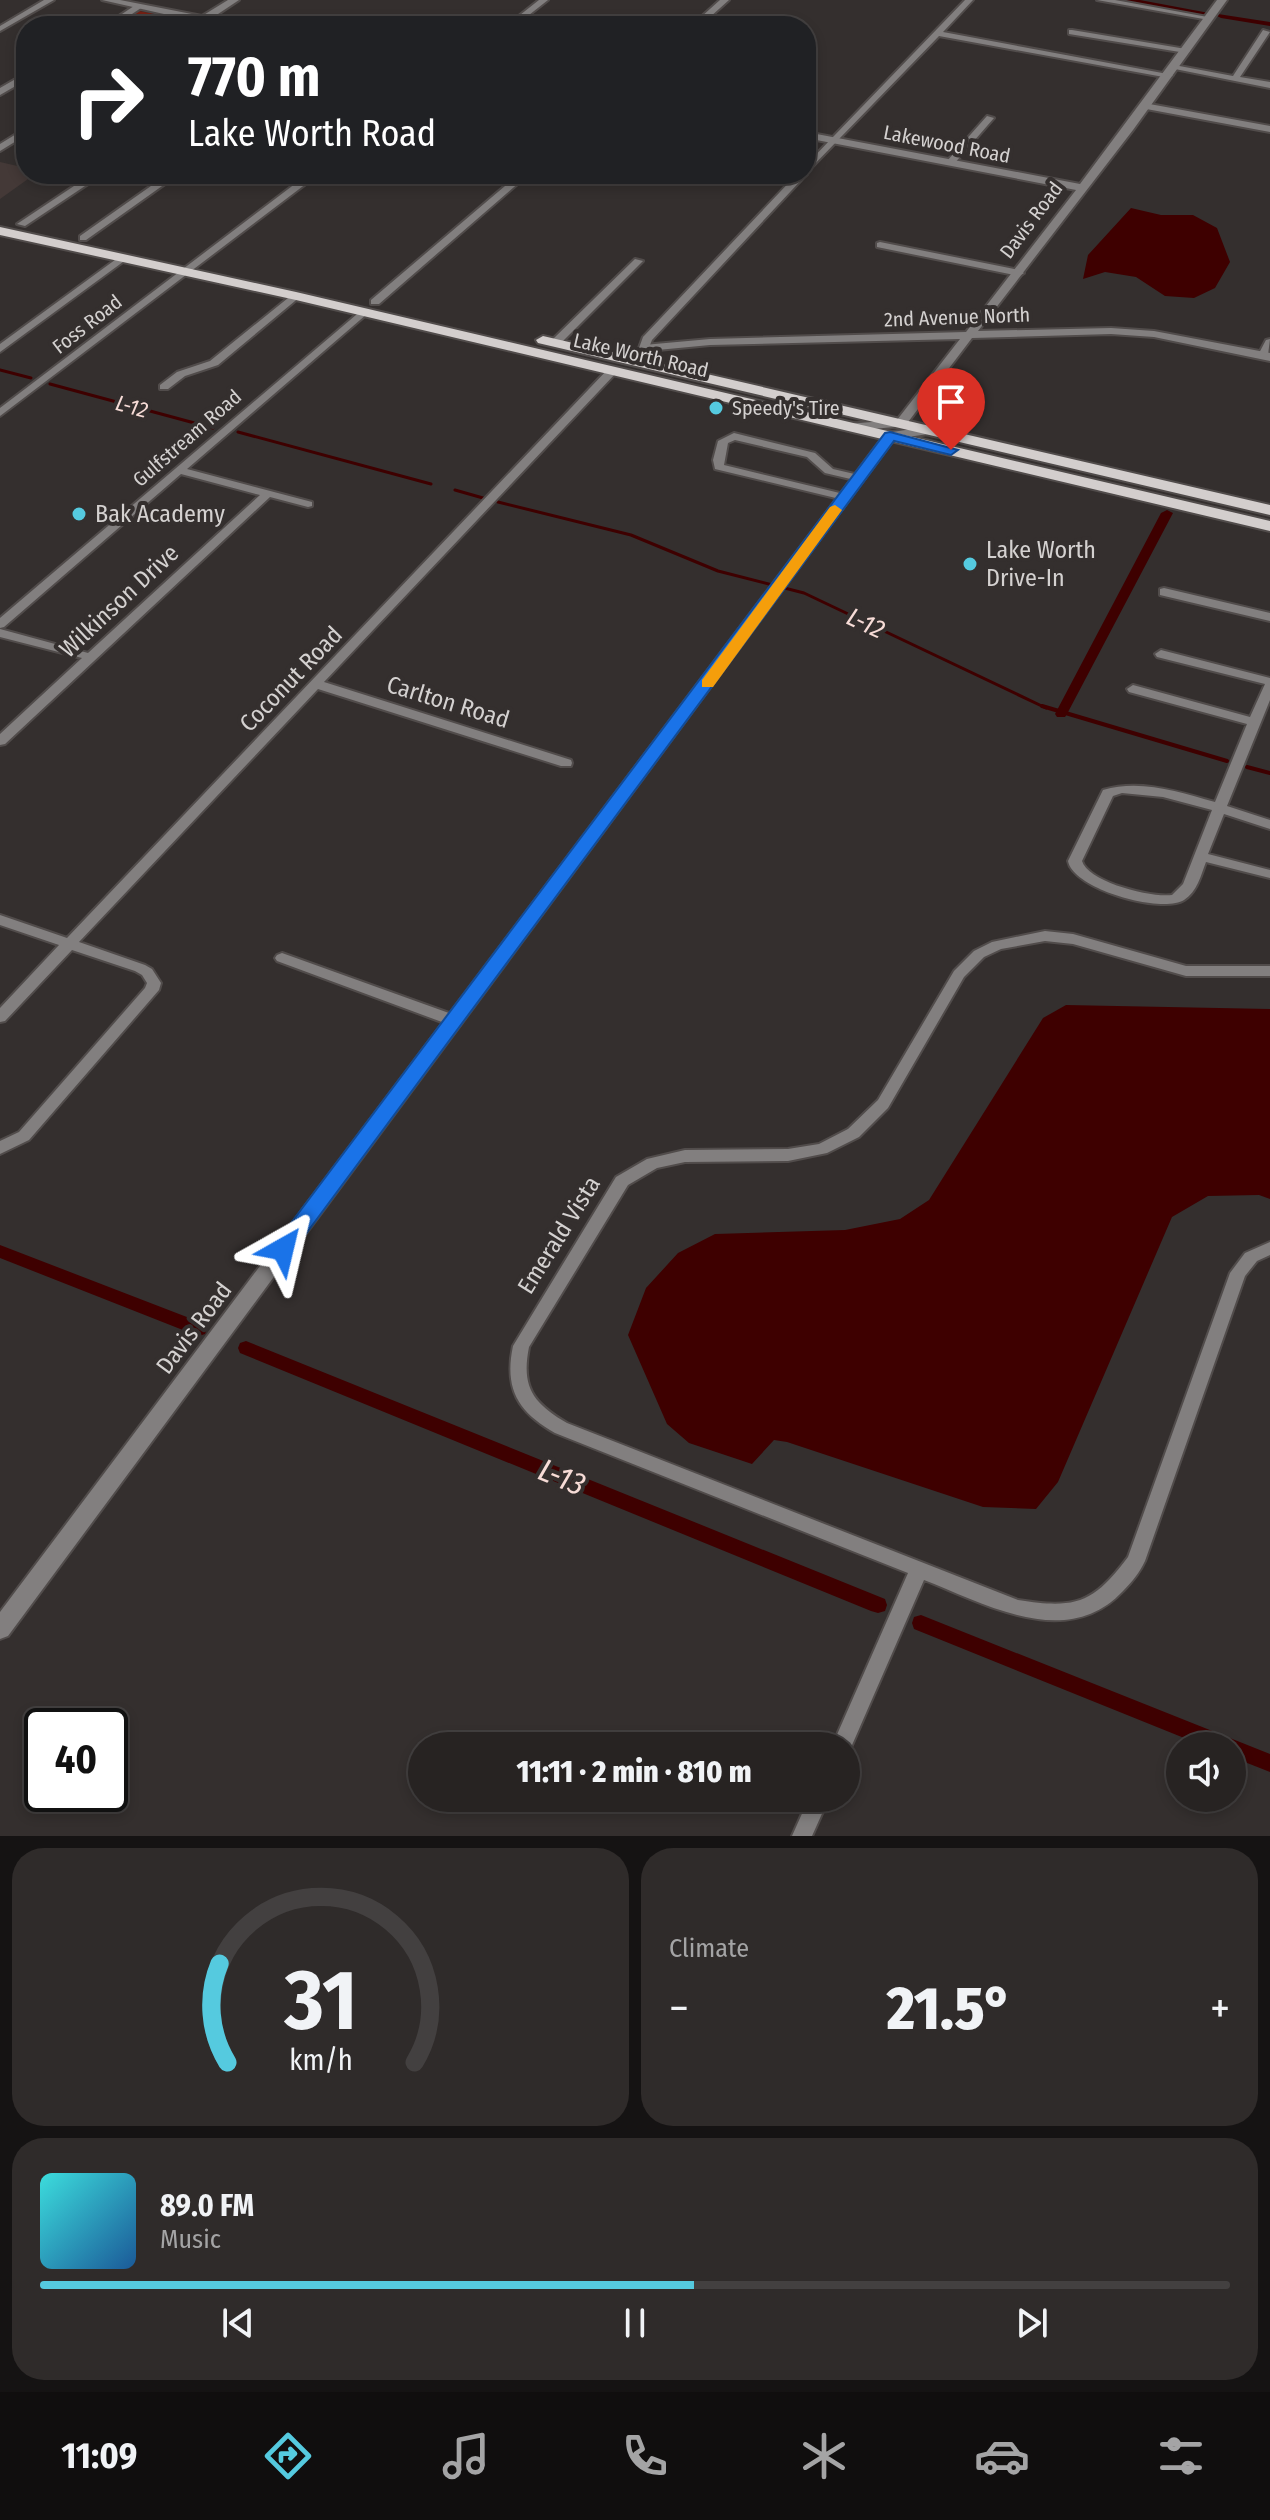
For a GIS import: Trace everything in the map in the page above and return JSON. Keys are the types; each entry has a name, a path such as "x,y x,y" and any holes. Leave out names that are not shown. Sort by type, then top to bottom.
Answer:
{"main road":[{"name":"Lake Worth Road","path":"0,219 618,365 851,427 1270,526"},
{"path":"0,231 296,296 311,294 369,307"},
{"name":"Lake Worth Road","path":"369,307 440,317 551,349"},
{"name":"Lake Worth Road","path":"618,365 695,376 1270,510"}],"street":[{"path":"22,16 50,0"},
{"path":"107,0 185,16"},
{"path":"209,16 234,0"},
{"path":"523,16 544,0"},
{"path":"707,16 725,0"},
{"name":"Coconut Road","path":"816,160 969,0"},
{"path":"1101,0 1209,18"},
{"name":"Davis Road","path":"901,423 1019,273 1222,0"},
{"path":"124,16 140,6"},
{"path":"1072,32 1186,51"},
{"path":"1235,79 1266,32"},
{"path":"937,33 1270,85"},
{"path":"1144,106 1270,129"},
{"path":"950,163 990,118"},
{"name":"Lakewood Road","path":"816,137 1082,188"},
{"path":"22,224 83,184"},
{"path":"83,238 160,184"},
{"name":"Foss Road","path":"0,413 301,184"},
{"name":"Gulfstream Road","path":"0,624 512,184"},
{"name":"Coconut Road","path":"0,1017 618,365 644,348 646,339 793,184"},
{"path":"880,245 1019,273"},
{"path":"0,349 122,259"},
{"path":"551,349 638,261"},
{"path":"164,387 181,374 214,363 296,296"},
{"name":"2nd Avenue North","path":"644,348 710,342 1133,332 1266,356"},
{"path":"1266,356 1270,342"},
{"path":"851,427 901,423"},
{"path":"890,436 931,430"},
{"path":"844,497 719,467 723,441 734,436 811,455 829,471 859,478"},
{"name":"Davis Road","path":"0,1629 890,436"},
{"path":"178,470 308,504"},
{"name":"Wilkinson Drive","path":"0,741 268,493"},
{"path":"1164,592 1270,617"},
{"path":"0,633 91,657"},
{"path":"1161,654 1270,684 1254,722 1219,808 1200,856 1183,894 1159,900 1109,886 1080,873 1075,861 1108,793 1114,789 1140,788 1219,808 1270,825"},
{"name":"Carlton Road","path":"316,684 566,763"},
{"path":"1133,689 1254,722"},
{"path":"1200,856 1270,874"},
{"path":"0,920 140,968 152,977 152,990 24,1136 4,1148"},
{"name":"Emerald Vista","path":"1270,971 1186,971 1102,946 1059,937 1018,939 979,954 959,974 883,1104 869,1123 852,1136 830,1147 781,1157 670,1157 647,1165 622,1181 521,1346 515,1366 529,1407 544,1420 1017,1608 1046,1614 1070,1613 1096,1605 1119,1585 1136,1561 1238,1273 1251,1257 1270,1248"},
{"path":"282,958 455,1021"},
{"path":"848,1732 919,1570"},
{"path":"802,1836 813,1812"}],"shaded area":[{"path":"139,11 165,16 131,16"},
{"path":"0,162 16,166 16,184 21,184 0,199"},
{"path":"1131,208 1161,215 1193,215 1217,228 1230,262 1215,288 1194,298 1165,296 1136,277 1105,272 1083,279 1088,255"},
{"path":"1066,1005 1270,1009 1270,1199 1259,1195 1208,1196 1172,1217 1058,1482 1036,1509 983,1507 787,1442 774,1440 752,1464 689,1443 667,1424 628,1335 646,1288 678,1253 715,1234 845,1230 900,1219 929,1200 1043,1018"}],"waterway":[{"path":"1125,0 1205,13"},
{"path":"1221,16 1270,24"},
{"name":"L-12","path":"0,370 31,378"},
{"name":"L-12","path":"50,384 213,428"},
{"name":"L-12","path":"238,432 431,484"},
{"name":"L-12","path":"455,490 483,498"},
{"name":"L-12","path":"498,502 631,535 718,571 804,593 1046,708"},
{"path":"1061,714 1167,513"},
{"name":"L-12","path":"1042,706 1227,761"},
{"name":"L-12","path":"1247,767 1270,773"},
{"name":"L-13","path":"0,1251 199,1329"},
{"name":"L-13","path":"246,1348 878,1605"},
{"name":"L-13","path":"921,1623 1192,1732"},
{"name":"L-13","path":"1246,1754 1270,1763"}],"slow traffic":[{"path":"708,683 835,510"}],"place":[{"name":"Speedy's Tire","path":"716,408"},
{"name":"Bak Academy","path":"79,514"},
{"name":"Lake Worth Drive-In","path":"970,564"}],"route":[{"path":"283,1249 777,592 890,436 951,450"}]}
